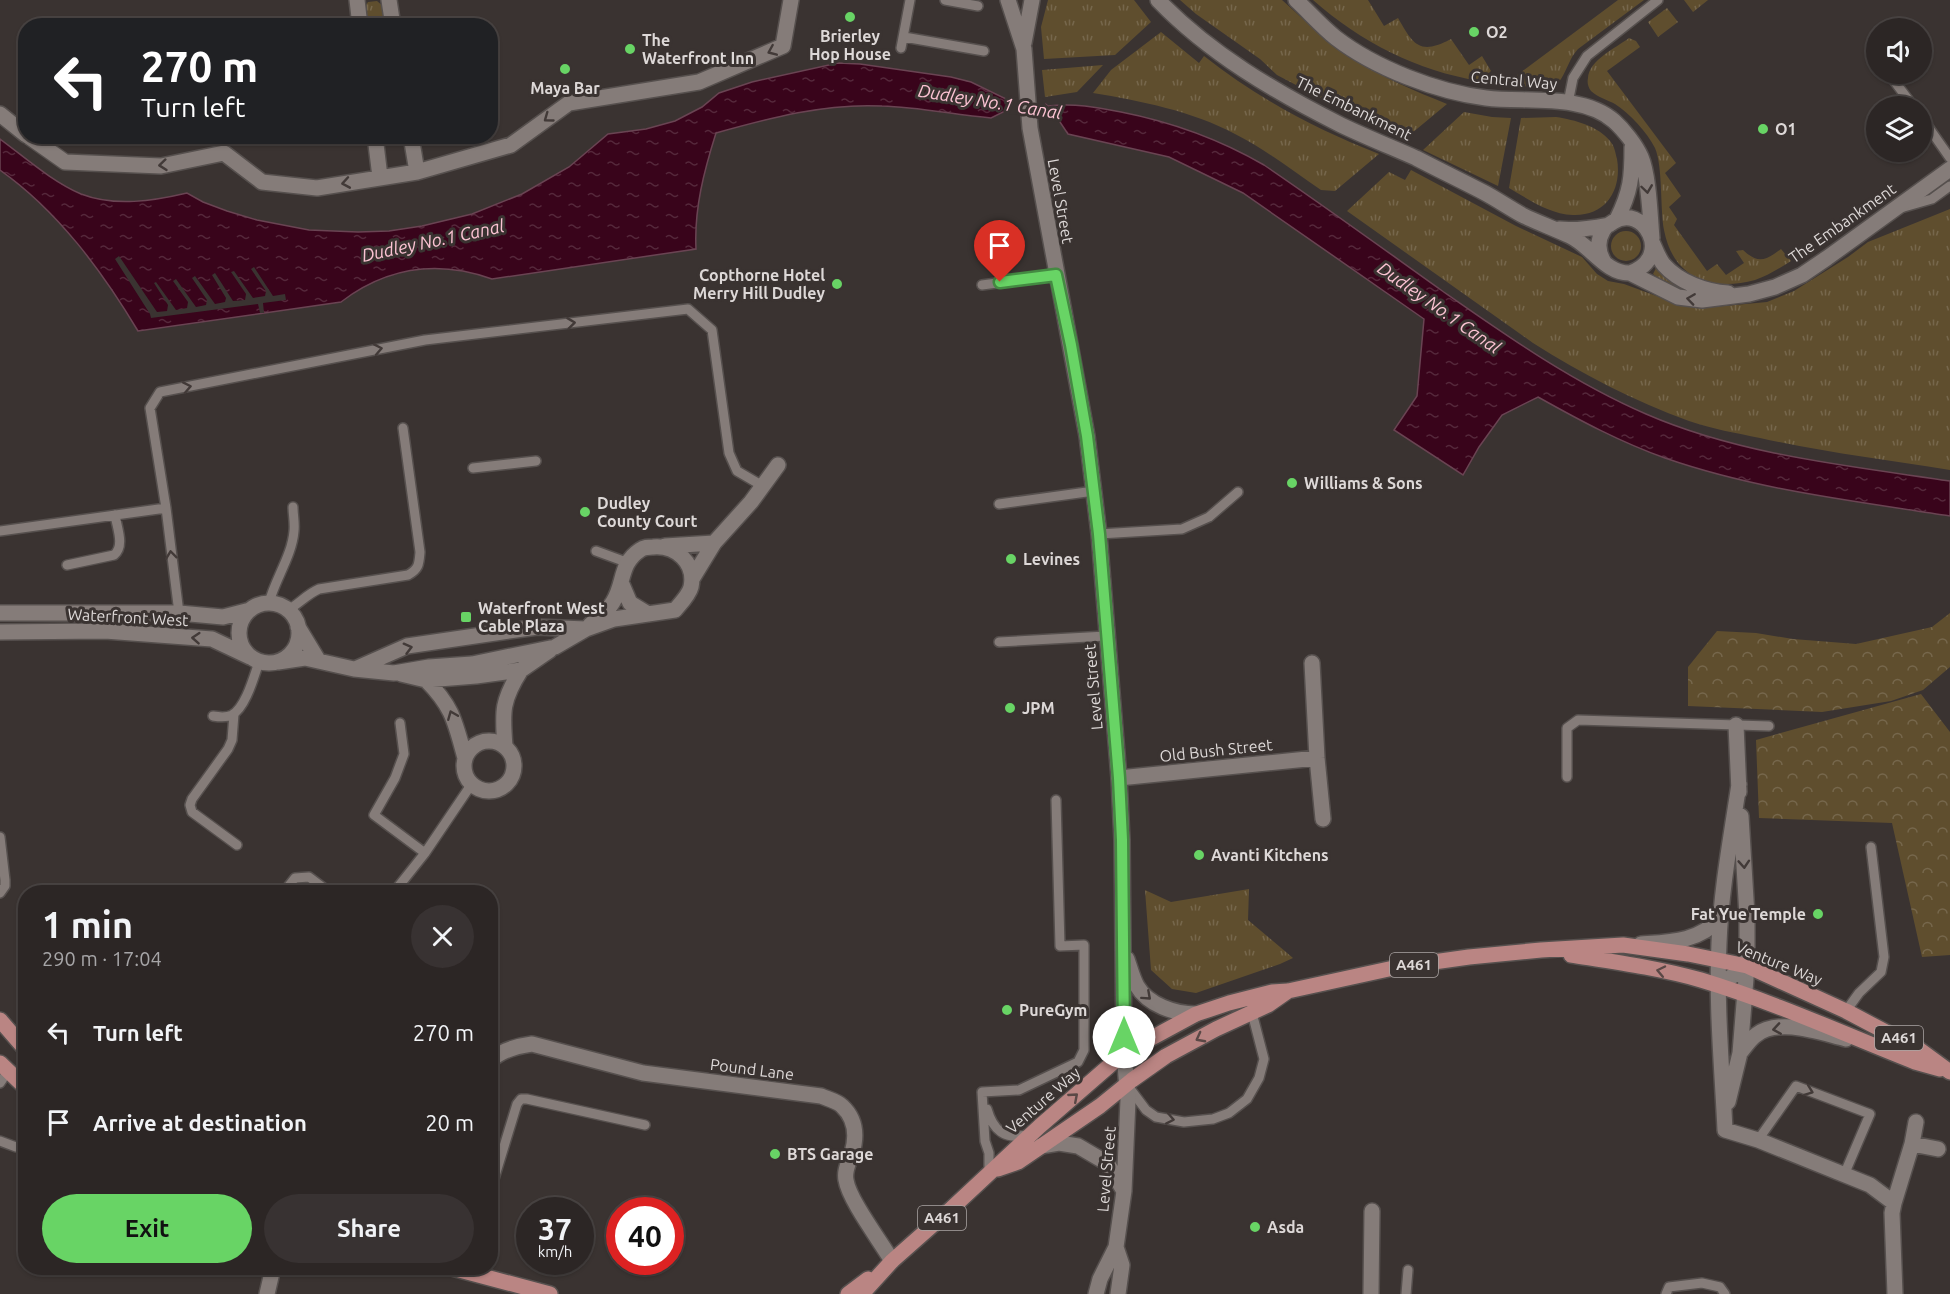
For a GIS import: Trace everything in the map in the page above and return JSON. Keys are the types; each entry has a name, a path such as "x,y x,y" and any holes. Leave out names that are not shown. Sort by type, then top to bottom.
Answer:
{"main road":[{"name":"Venture Way","path":"1035,1141 1124,1053 1196,1014 1250,1005 1268,1005 1288,991 1398,967 1541,950 1623,945 1718,959 1747,966 1846,1011 1920,1050 1949,1071"},
{"name":"Venture Way","path":"1541,950 1681,975 1745,995 1915,1062 1949,1071"},
{"name":"Venture Way","path":"862,1294 892,1261 989,1172 1035,1141 1100,1106 1166,1056 1216,1029 1250,1005"},
{"path":"0,1020 18,1041"},
{"path":"3,1073 18,1083"},
{"path":"848,1294 892,1261"},
{"path":"477,1275 512,1289 550,1294"}],"street":[{"path":"357,0 359,18"},
{"path":"389,0 392,18"},
{"path":"39,144 65,162 160,166 224,153 262,182 317,188 417,172 511,145 569,103 699,82 783,46 791,0"},
{"path":"1008,0 1024,50"},
{"path":"1024,50 1032,0"},
{"name":"The Embankment","path":"1158,0 1187,28 1227,59 1301,104 1572,237 1611,268 1630,273 1678,297 1702,300 1749,294 1776,287 1802,275 1950,169"},
{"name":"Central Way","path":"1296,0 1336,38 1388,68 1419,80 1454,92 1486,98 1568,103 1597,110 1612,119 1625,132 1641,156 1652,241"},
{"name":"Level Street","path":"1024,50 1030,129 1087,436 1099,534 1119,778 1123,862 1124,1053 1128,1100 1124,1191 1116,1247 1100,1279 1096,1294"},
{"path":"0,114 18,129"},
{"path":"376,144 380,177"},
{"path":"412,144 417,172"},
{"path":"1604,262 1598,248 1599,242 1602,232 1613,222 1629,192 1632,144"},
{"name":"The Embankment","path":"1548,227 1569,230 1634,219 1644,225 1663,264 1676,276 1692,284 1720,292 1749,294"},
{"path":"1630,273 1639,270 1650,259 1653,250 1652,241"},
{"path":"505,747 505,701 508,690 521,670 586,630 614,619 675,610 690,590 692,579 714,543 751,502 761,485 778,465"},
{"path":"354,669 407,646 537,627 586,630 612,603 626,562 642,548 714,543"},
{"path":"665,546 680,554 689,566 692,579"},
{"path":"621,582 630,603 648,614"},
{"path":"318,660 295,618 279,605 269,603 259,605 250,610 240,625 240,642 255,659 268,663 305,658 354,669 394,673 426,680 521,670"},
{"name":"Waterfront West","path":"0,612 179,613 223,617 250,610"},
{"path":"278,662 292,652 297,645 298,627"},
{"name":"Waterfront West","path":"0,632 105,631 212,639 255,659"},
{"path":"394,673 429,667 472,664 555,647"},
{"path":"1312,663 1323,819"},
{"path":"426,680 448,704 465,758"},
{"path":"1724,1120 1740,1053 1747,966 1747,916 1736,725"},
{"path":"496,742 511,753 513,776 499,790 489,792 480,790 471,785 465,777 463,767 465,758 477,743 496,742"},
{"name":"Old Bush Street","path":"1119,778 1317,758"},
{"path":"1739,784 1720,918 1718,959 1718,1024 1725,1130 1758,1140 1870,1185 1893,1203"},
{"path":"1623,945 1682,941 1712,927 1720,918"},
{"path":"1123,948 1137,987 1153,1002 1182,1014 1196,1014"},
{"path":"1718,986 1747,966"},
{"path":"1740,1053 1757,1034 1777,1027 1799,1028 1875,1046"},
{"name":"Pound Lane","path":"498,1056 517,1046 532,1044 643,1073 821,1096 841,1105 852,1119 856,1133 846,1168 846,1182 859,1209 892,1261"},
{"path":"1895,1294 1893,1203 1912,1144 1916,1122"},
{"path":"1035,1141 1078,1146 1107,1163 1124,1191"},
{"path":"1912,1144 1938,1149"},
{"path":"1870,1185 1899,1185"},
{"path":"1371,1294 1372,1211"},
{"name":"Level Street","path":"1116,1247 1122,1265 1118,1294"},
{"path":"267,1294 271,1275"}],"lane":[{"path":"902,48 910,0"},
{"path":"945,0 978,6"},
{"path":"1568,103 1572,78 1587,56 1658,0"},
{"path":"903,37 984,51"},
{"path":"1932,132 1950,158"},
{"path":"1895,209 1932,199 1950,186"},
{"path":"982,285 1056,275"},
{"path":"179,613 166,508 150,408 160,392 425,340 688,309 712,330 729,453 737,471 761,485"},
{"path":"288,610 319,589 408,576 417,570 420,563 420,552 403,428"},
{"path":"473,468 536,461"},
{"path":"999,504 1094,491"},
{"path":"1099,534 1182,530 1209,517 1238,492"},
{"path":"269,603 273,587 290,548 294,531 293,507"},
{"path":"0,531 166,508"},
{"path":"67,565 114,555 118,552 120,545 116,515"},
{"path":"596,551 626,562"},
{"path":"999,642 1106,636"},
{"path":"237,845 192,812 190,805 228,750 232,740 234,714 249,689 255,659"},
{"path":"213,716 225,717 234,714"},
{"path":"1567,777 1567,728 1578,720 1769,726"},
{"path":"400,723 404,754 395,778 374,815 425,853"},
{"path":"400,885 425,853 471,785"},
{"path":"982,1092 1019,1090 1078,1062 1084,1050 1084,945 1060,946 1056,800"},
{"path":"0,837 5,880 5,886 0,893"},
{"path":"1846,1011 1858,993 1881,972 1884,957 1871,847"},
{"path":"290,885 295,878 309,877 320,885"},
{"path":"1127,1084 1146,1110 1156,1116 1184,1122 1212,1119 1229,1113 1247,1099 1259,1078 1264,1059 1250,1005"},
{"path":"1758,1140 1796,1086 1870,1114 1844,1175"},
{"path":"982,1092 991,1121 996,1129 1006,1135 1035,1141"},
{"path":"982,1092 989,1172"},
{"path":"498,1166 517,1104 521,1099 645,1125"},
{"path":"0,1141 16,1147"},
{"path":"1406,1294 1408,1270"},
{"path":"1666,1294 1669,1287 1702,1283 1720,1287 1725,1294"}],"green space":[{"path":"1048,0 1134,0 1151,22 1115,55 1044,59 1041,27"},
{"path":"1180,0 1282,0 1326,38 1365,66 1447,104 1406,138 1353,115 1277,75 1260,59"},
{"path":"1313,0 1368,0 1384,26 1398,18 1413,41 1424,47 1431,47 1451,39 1469,65 1482,56 1491,71 1480,81 1412,62 1350,29"},
{"path":"1618,0 1644,0 1578,49 1557,83 1535,87 1505,84"},
{"path":"1684,0 1708,0 1693,12"},
{"path":"377,1 384,7 386,18 365,18 363,9 368,2"},
{"path":"1667,8 1678,22 1658,37 1648,22"},
{"path":"1161,32 1199,63 1204,56 1245,86 1288,112 1379,154 1335,191 1321,190 1257,146 1219,126 1166,108 1093,93 1111,70"},
{"path":"1629,38 1636,41 1640,47 1607,71 1676,163 1665,173 1681,196 1669,207 1677,219 1674,225 1707,271 1717,264 1726,275 1744,263 1736,251 1743,250 1757,259 1762,259 1781,249 1791,261 1755,280 1723,284 1696,277 1676,260 1664,230 1658,156 1655,148 1632,118 1615,104 1593,93 1588,85 1590,72 1598,60"},
{"path":"1103,65 1077,92 1045,97 1042,70"},
{"path":"1464,112 1511,118 1498,186 1423,150"},
{"path":"1556,117 1578,122 1599,131 1614,147 1618,170 1617,181 1610,199 1595,211 1573,215 1556,212 1509,188 1521,118"},
{"path":"1411,170 1516,226 1582,257 1597,274 1608,281 1624,284 1681,305 1703,308 1767,302 1794,291 1868,242 1950,209 1950,470 1807,448 1706,426 1648,405 1570,365 1533,343 1347,211 1389,172 1405,180"},
{"path":"1626,231 1637,235 1641,246 1637,257 1626,261 1615,257 1611,246 1615,235"},
{"path":"1656,268 1679,287 1690,291 1675,291 1653,274"},
{"path":"1950,613 1950,667 1923,690 1891,701 1822,712 1688,706 1688,667 1717,631 1856,644 1932,627"},
{"path":"1921,694 1950,732 1950,955 1922,957 1892,823 1759,818 1756,740"},
{"path":"1249,889 1248,920 1293,958 1196,993 1172,989 1151,970 1145,890 1171,902"}],"water":[{"name":"Dudley No.1 Canal","path":"838,63 951,77 971,82 1008,100 1042,101 1048,106 1076,105 1112,110 1195,132 1264,165 1515,341 1592,388 1646,414 1719,440 1834,464 1950,481 1950,516 1806,493 1700,469 1632,445 1538,397 1502,415 1479,447 1463,475 1394,430 1417,396 1424,319 1243,193 1169,157 1068,134 1060,122 1052,116 1005,111 991,118 910,108 861,106 819,109 777,117 716,133 701,190 696,249 492,279 452,270 414,270 376,281 341,302 138,331 94,265 60,223 21,186 0,170 0,139 59,183 94,198 121,202 187,193 227,211 257,220 309,230 389,231 472,214 522,194 569,167 608,134 646,129 675,121 702,107 719,93 752,82"}],"pier":[{"path":"1008,97 1042,98 1045,100 1047,118 1008,114"},
{"path":"119,256 157,312 167,311 168,305 154,283 156,282 176,310 187,308 188,302 173,281 176,279 196,307 206,305 207,300 192,278 195,276 215,304 225,302 226,298 212,275 215,273 233,301 245,300 246,294 231,272 234,271 253,298 265,296 266,291 251,269 254,267 273,296 285,294 286,300 263,303 264,313 260,313 258,304 151,318 115,259"}],"place":[{"name":"Brierley Hop House","path":"850,17"},
{"name":"O2","path":"1474,32"},
{"name":"The Waterfront Inn","path":"630,49"},
{"name":"Maya Bar","path":"565,69"},
{"name":"O1","path":"1763,129"},
{"name":"Copthorne Hotel Merry Hill Dudley","path":"837,284"},
{"name":"Williams & Sons","path":"1292,483"},
{"name":"Dudley County Court","path":"585,512"},
{"name":"Levines","path":"1011,559"},
{"name":"Waterfront West Cable Plaza","path":"466,617"},
{"name":"JPM","path":"1010,708"},
{"name":"Avanti Kitchens","path":"1199,855"},
{"name":"Fat Yue Temple","path":"1818,914"},
{"name":"PureGym","path":"1007,1010"},
{"name":"BTS Garage","path":"775,1154"},
{"name":"Asda","path":"1255,1227"}],"route":[{"path":"1000,282 1056,275 1087,436 1099,534 1119,778 1123,862 1124,1037"}]}
